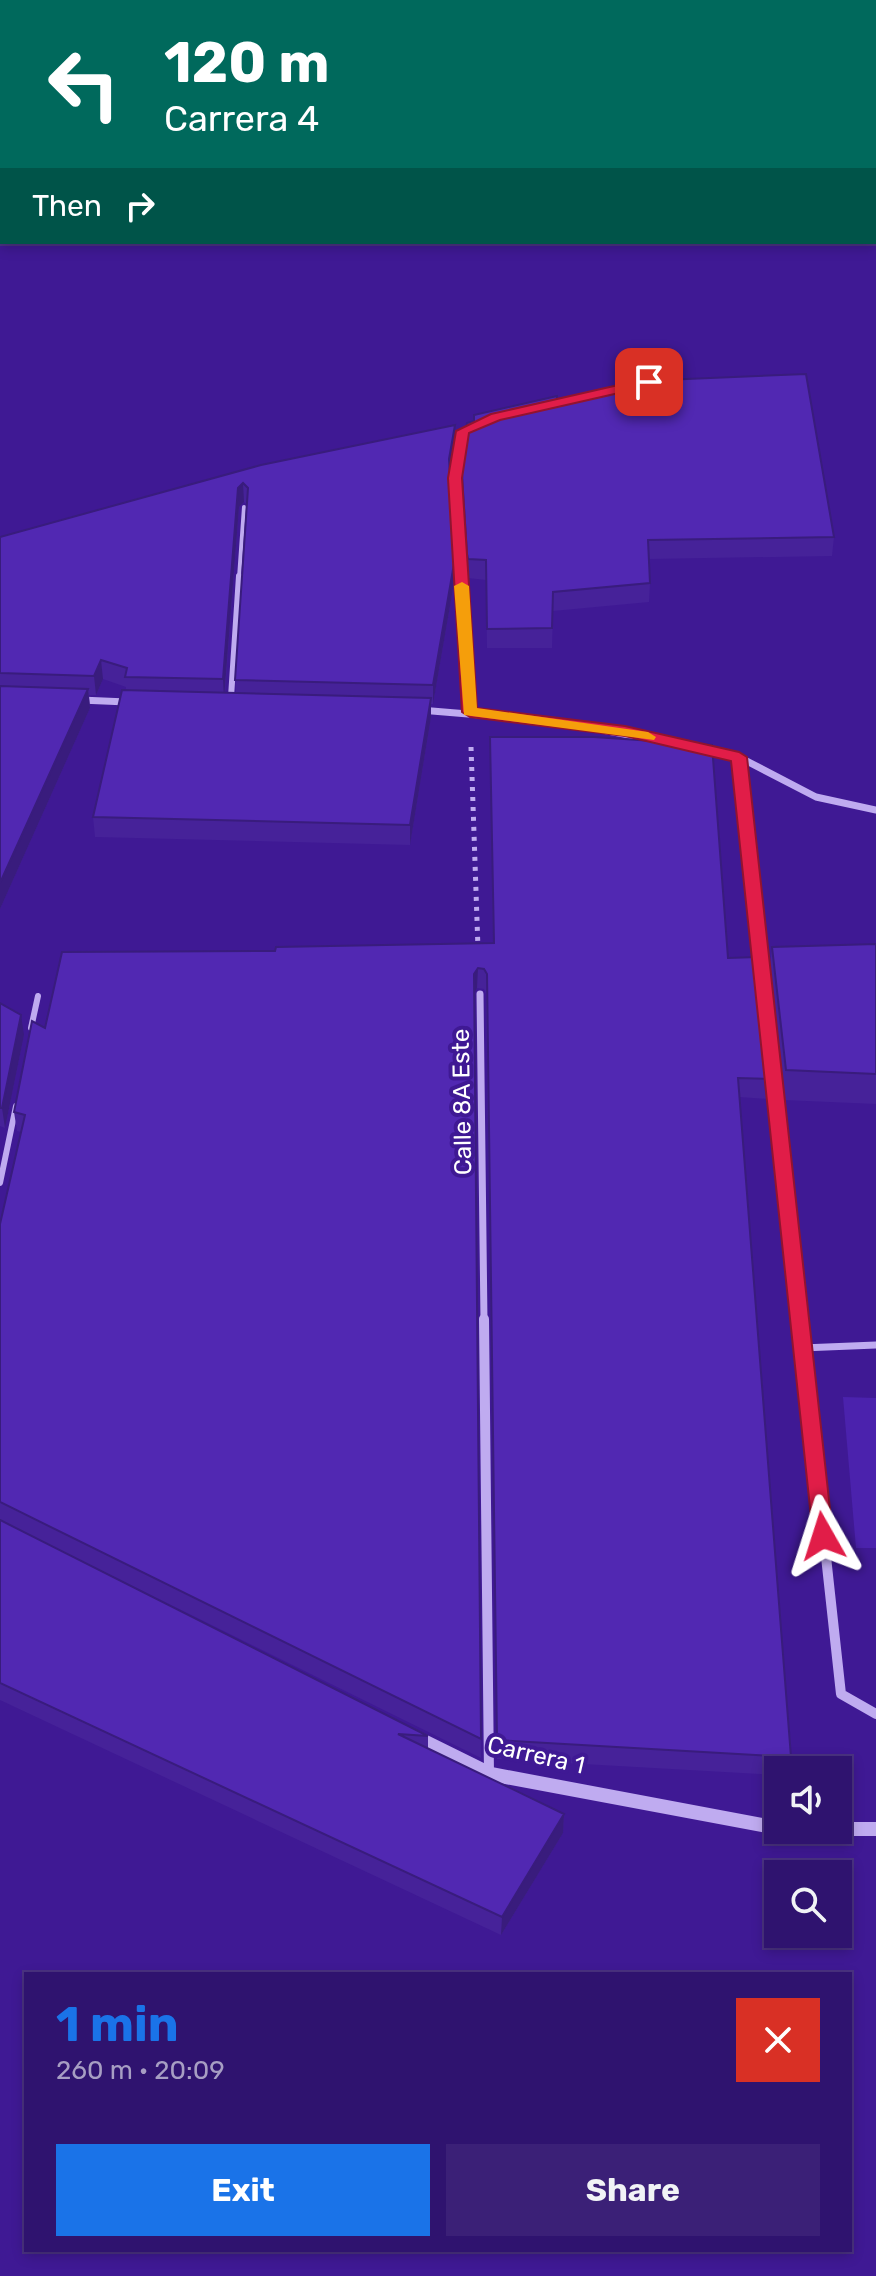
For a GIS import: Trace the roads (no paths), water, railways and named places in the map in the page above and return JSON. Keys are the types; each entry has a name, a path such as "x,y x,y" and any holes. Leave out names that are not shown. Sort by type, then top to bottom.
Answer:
{"street":[{"path":"470,712 455,478 463,431 485,422"},
{"path":"64,700 140,702"},
{"path":"406,710 470,712 625,731 739,757 816,797 876,810"},
{"path":"739,757 841,1694 876,1714"},
{"name":"Calle 8A Este","path":"480,994 489,1774"},
{"name":"Carrera 1","path":"392,1725 489,1774 764,1825"},
{"path":"852,1829 876,1829"}],"lane":[{"path":"230,705 244,507"},
{"path":"28,1043 38,996"},
{"path":"0,1183 19,1089"},
{"path":"802,1348 876,1345"}]}
